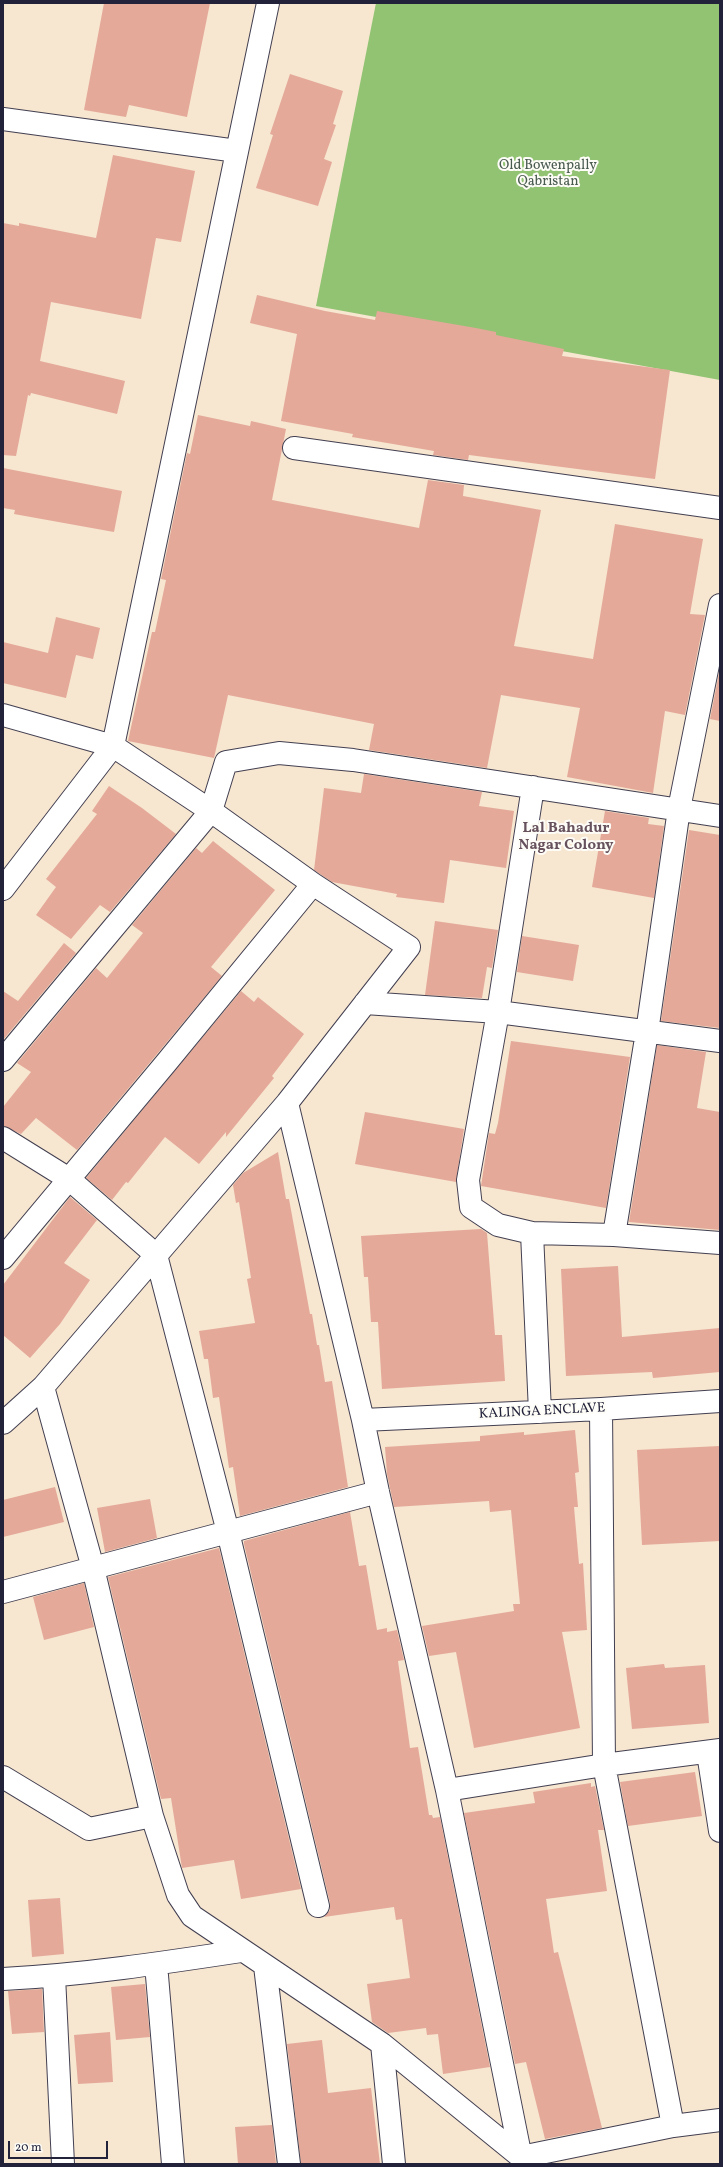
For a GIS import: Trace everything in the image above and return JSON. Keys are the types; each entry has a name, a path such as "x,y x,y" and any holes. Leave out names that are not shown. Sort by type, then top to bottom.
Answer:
{"street":[{"path":"3,889 113,746 268,3"},
{"path":"3,119 237,151"},
{"path":"294,448 720,508"},
{"path":"614,1235 647,1032 680,809 720,605"},
{"path":"3,715 113,746 211,811 313,884 409,947 287,1103 43,1387 3,1423"},
{"path":"3,1060 211,811 226,762 279,753 353,760 720,816"},
{"path":"533,787 498,1012 468,1180 472,1207 498,1224 532,1233 614,1235 720,1243"},
{"path":"3,1258 313,884"},
{"path":"366,1003 498,1012 720,1041"},
{"path":"287,1103 363,1420 378,1492 447,1790 522,2160"},
{"path":"3,1138 69,1180 156,1255 228,1532 318,1906"},
{"path":"532,1233 540,1412"},
{"path":"43,1387 93,1568 152,1816 178,1895 192,1916 241,1951 382,2044 522,2160"},
{"name":"KALINGA ENCLAVE","path":"363,1420 601,1409 720,1401"},
{"path":"601,1409 604,1765 673,2126"},
{"path":"3,1592 378,1492"},
{"path":"447,1790 604,1765 714,1752 720,1831"},
{"path":"3,1777 89,1829 152,1816"},
{"path":"3,1979 54,1976 156,1964 241,1951"},
{"path":"156,1964 173,2164"},
{"path":"265,1966 289,2164"},
{"path":"54,1976 63,2164"},
{"path":"382,2044 394,2164"},
{"path":"522,2160 673,2126 720,2120"}],"green space":[{"name":"Old Bowenpally Qabristan","path":"376,3 720,3 720,380 316,306"}],"building":[{"path":"104,3 210,3 187,117 129,105 126,117 84,110"},
{"path":"290,74 343,91 333,124 336,125 324,159 332,162 318,206 256,188 273,135 270,134"},
{"path":"113,155 195,171 181,242 156,238 141,319 51,302 40,361 125,381 117,414 31,393 30,396 28,395 16,456 3,455 3,223 19,226 19,223 96,238"},
{"path":"257,295 325,311 375,320 377,311 476,328 496,332 496,335 564,349 562,356 670,370 655,479 469,455 468,460 433,455 434,451 352,437 353,434 281,421 297,334 250,323"},
{"path":"198,415 250,426 251,421 286,429 272,500 419,528 428,480 464,485 463,496 541,510 514,646 593,659 615,524 703,539 690,614 705,615 685,715 665,711 653,793 567,777 580,708 501,695 487,768 369,750 374,724 228,695 214,758 128,741 152,632 155,632 166,580 161,579 187,453 190,454"},
{"path":"3,468 122,491 114,532 14,514 15,510 3,508"},
{"path":"56,617 100,628 93,659 76,655 66,698 3,683 3,642 48,653"},
{"path":"720,668 720,721 710,719"},
{"path":"364,774 482,792 479,806 514,811 506,868 450,860 444,903 396,897 397,894 332,882 314,870 324,788 361,793"},
{"path":"109,786 142,808 176,834 110,912 100,905 71,939 36,915 56,887 46,879 97,814 92,811"},
{"path":"605,811 649,818 648,824 664,826 654,898 592,887"},
{"path":"689,830 720,835 720,1028 661,1021"},
{"path":"213,841 275,890 211,967 222,976 77,1150 36,1118 21,1134 3,1126 3,1107 31,1072 17,1063 96,968 107,978 143,933 132,925 196,848 202,853"},
{"path":"435,921 498,930 492,968 487,967 482,998 425,995"},
{"path":"522,936 579,945 573,981 517,972"},
{"path":"64,943 76,953 3,1040 3,991 18,1001"},
{"path":"241,991 254,1002 258,997 304,1034 272,1076 274,1078 226,1137 226,1132 199,1164 165,1137 128,1183 126,1182 112,1200 86,1178"},
{"path":"511,1041 630,1057 606,1208 481,1186 489,1133 495,1134 498,1123"},
{"path":"657,1045 706,1052 697,1108 720,1112 720,1230 629,1222"},
{"path":"365,1112 464,1129 456,1182 355,1164"},
{"path":"278,1152 286,1199 289,1199 310,1314 312,1314 317,1345 319,1345 325,1382 332,1381 348,1487 240,1516 233,1467 229,1468 219,1397 213,1398 208,1359 204,1359 199,1331 255,1323 247,1279 251,1278 239,1202 236,1203 233,1185 243,1173"},
{"path":"70,1197 97,1220 64,1263 90,1280 60,1324 30,1358 3,1335 3,1285"},
{"path":"481,1229 487,1233 495,1335 502,1335 505,1381 382,1389 378,1322 371,1322 368,1277 364,1277 361,1236"},
{"path":"618,1266 622,1337 720,1328 720,1372 653,1378 652,1372 566,1376 561,1269"},
{"path":"575,1430 579,1472 575,1473 578,1507 574,1507 579,1564 583,1563 587,1630 562,1632 580,1728 474,1748 456,1652 429,1656 422,1626 514,1611 513,1604 520,1604 511,1510 490,1512 489,1501 394,1507 387,1474 385,1447 480,1441 480,1436 524,1432 524,1435"},
{"path":"720,1446 720,1541 642,1545 637,1450"},
{"path":"55,1487 64,1522 3,1537 3,1500"},
{"path":"150,1499 157,1538 105,1552 97,1508"},
{"path":"350,1512 359,1566 366,1565 377,1630 387,1628 387,1632 397,1630 404,1660 398,1661 410,1748 418,1747 429,1815 432,1815 433,1818 440,1817 490,2067 443,2074 438,2034 427,2035 426,2028 388,2033 372,2022 367,1984 410,1978 402,1919 396,1920 394,1907 324,1917 330,1910 330,1903 244,1541"},
{"path":"219,1548 301,1889 241,1899 234,1860 182,1868 171,1798 161,1799 108,1577"},
{"path":"84,1583 94,1627 44,1640 33,1597"},
{"path":"664,1664 665,1668 705,1665 709,1723 632,1729 626,1668"},
{"path":"695,1772 702,1816 628,1826 620,1782"},
{"path":"591,1783 591,1787 595,1786 604,1830 598,1830 607,1891 546,1899 554,1953 558,1952 602,2128 545,2139 526,2062 515,2064 464,1813 535,1803 533,1792"},
{"path":"60,1898 64,1954 32,1957 28,1900"},
{"path":"145,1984 150,2037 116,2040 111,1987"},
{"path":"42,1989 44,2032 12,2034 8,1991"},
{"path":"110,2032 113,2082 78,2084 74,2035"},
{"path":"322,2040 328,2093 371,2088 380,2164 301,2164 287,2044"},
{"path":"272,2125 276,2164 238,2164 235,2127"}],"district":[{"name":"Lal Bahadur Nagar Colony","path":"566,838"}]}
